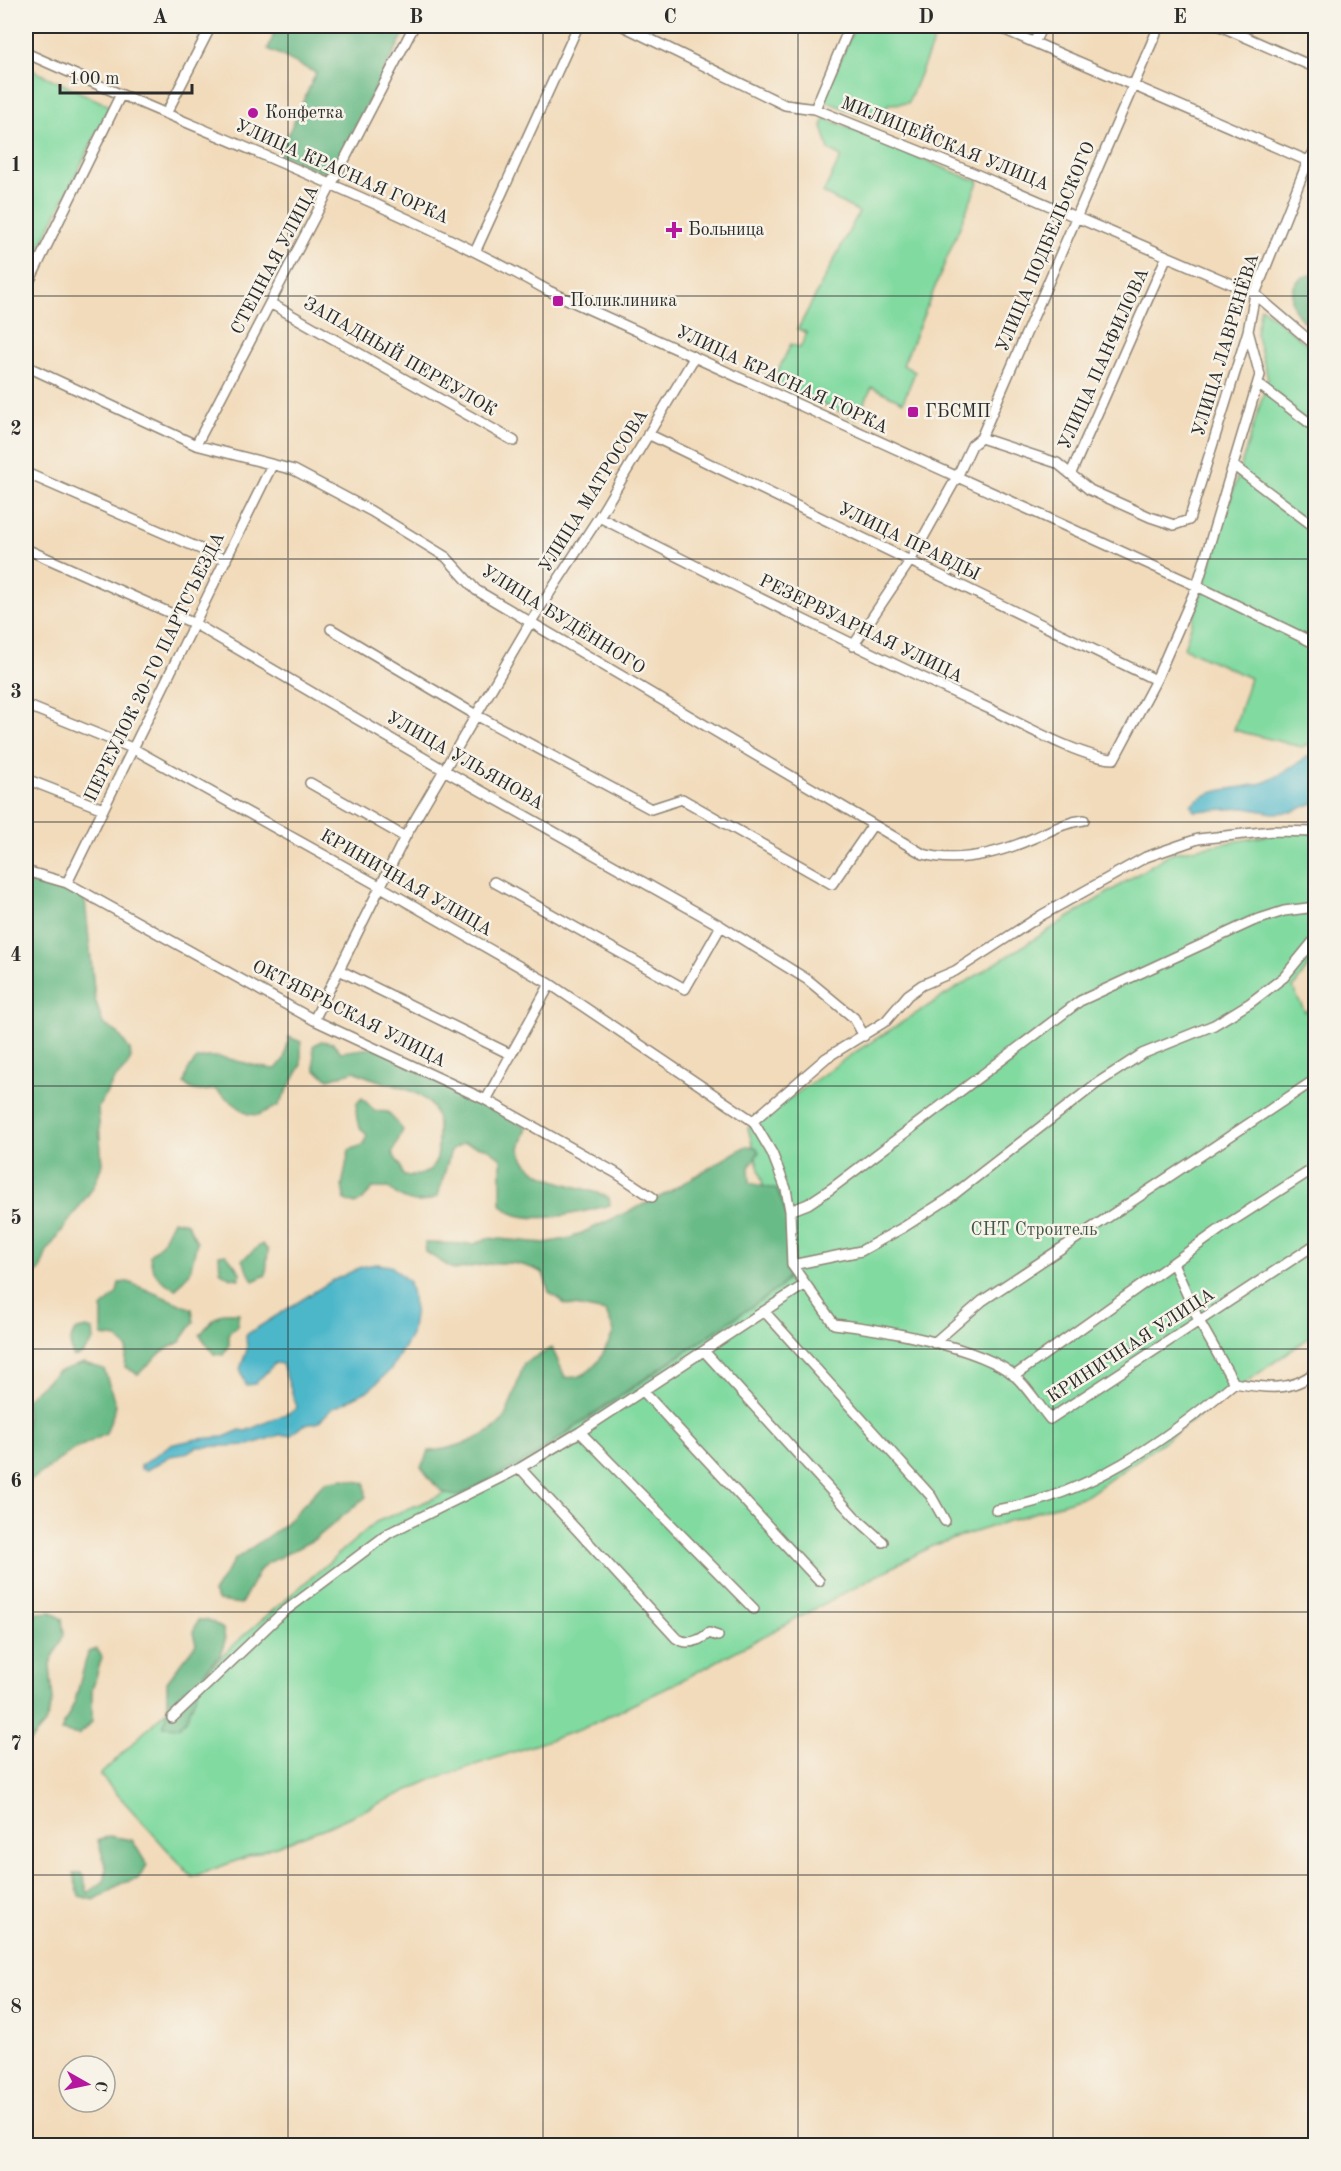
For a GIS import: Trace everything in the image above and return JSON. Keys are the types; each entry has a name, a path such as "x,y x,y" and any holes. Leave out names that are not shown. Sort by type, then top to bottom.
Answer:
{"street":[{"path":"166,114 211,26"},
{"name":"СТЕПНАЯ УЛИЦА","path":"196,445 414,26"},
{"path":"476,250 578,26"},
{"name":"МИЛИЦЕЙСКАЯ УЛИЦА","path":"623,26 785,105 815,109 1077,216 1166,258 1255,294 1316,346"},
{"path":"815,109 850,26"},
{"path":"996,26 1308,161"},
{"path":"1035,41 1042,26"},
{"name":"УЛИЦА ПОДБЕЛЬСКОГО","path":"853,646 910,561 957,477 972,444 981,438 1159,26"},
{"path":"1220,26 1316,68"},
{"name":"УЛИЦА КРАСНАЯ ГОРКА","path":"26,53 120,96 333,184 476,250 549,291 1197,585 1315,642"},
{"path":"26,288 120,96"},
{"name":"УЛИЦА ЛАВРЕНЁВА","path":"1071,473 1090,490 1150,517 1174,525 1190,520 1248,331 1255,294 1308,161 1316,149"},
{"name":"УЛИЦА ПАНФИЛОВА","path":"1071,473 1166,258"},
{"name":"ЗАПАДНЫЙ ПЕРЕУЛОК","path":"270,303 514,441"},
{"path":"1156,680 1197,585 1258,384 1260,375 1248,331"},
{"name":"УЛИЦА МАТРОСОВА","path":"314,1020 405,837 530,623 599,517 694,358"},
{"name":"УЛИЦА БУДЁННОГО","path":"26,366 196,445 294,470 446,557 476,590 530,623 923,854 941,859 999,851 1070,822 1084,820"},
{"path":"1258,384 1316,428"},
{"name":"УЛИЦА ПРАВДЫ","path":"648,434 1156,680"},
{"path":"981,438 1057,463 1071,473"},
{"name":"ПЕРЕУЛОК 20-ГО ПАРТСЪЕЗДА","path":"67,883 272,465"},
{"path":"1234,466 1316,528"},
{"path":"26,473 226,560"},
{"name":"РЕЗЕРВУАРНАЯ УЛИЦА","path":"599,517 853,646 1091,754 1114,759 1156,680"},
{"name":"УЛИЦА УЛЬЯНОВА","path":"26,549 195,624 444,770 721,926 808,980 854,1018 864,1035"},
{"path":"331,629 477,715 651,809 682,799 832,884 872,826"},
{"name":"КРИНИЧНАЯ УЛИЦА","path":"26,705 132,748 381,887 550,984 753,1121"},
{"path":"26,779 103,809"},
{"path":"310,783 405,837"},
{"path":"172,1718 281,1614 331,1575 404,1524 520,1468 580,1432 804,1285 792,1265 790,1211 781,1174 762,1132 753,1121 812,1069 886,1021 908,994 922,985 955,971 1042,915 1146,857 1198,839 1272,831 1316,832"},
{"name":"ОКТЯБРЬСКАЯ УЛИЦА","path":"26,871 67,883 314,1020 486,1100 616,1173 652,1197"},
{"path":"494,882 684,989 721,926"},
{"path":"790,1211 808,1204 841,1181 1080,1001 1252,921 1284,911 1316,906"},
{"path":"792,1265 861,1251 904,1227 948,1198 1096,1084 1142,1054 1214,1025 1250,1003 1284,977 1316,938"},
{"path":"339,970 510,1053"},
{"path":"486,1100 550,984"},
{"path":"934,1343 982,1300 1316,1079"},
{"path":"1014,1376 1173,1263 1316,1167"},
{"name":"КРИНИЧНАЯ УЛИЦА","path":"804,1285 834,1324 934,1343 976,1355 1014,1376 1050,1419 1316,1244"},
{"path":"1173,1263 1199,1322 1234,1383"},
{"path":"764,1311 931,1496 945,1521"},
{"path":"704,1351 855,1517 883,1542"},
{"path":"996,1510 1064,1494 1109,1471 1176,1429 1234,1383 1287,1387 1298,1384 1316,1371"},
{"path":"642,1391 819,1581"},
{"path":"580,1432 754,1609"},
{"path":"520,1468 676,1638 682,1642 691,1642 709,1633 718,1636"}],"green space":[{"path":"257,26 408,26 330,175 279,154 316,73 268,49 274,34"},
{"path":"855,26 959,26 935,38 908,103 888,104 880,123 823,100"},
{"path":"26,67 110,106 26,275"},
{"path":"825,118 968,178 979,180 903,365 915,372 903,402 872,387 857,419 772,383 791,344 800,348 807,333 798,329 859,212 823,193 841,157 829,150 822,126"},
{"path":"1316,275 1315,332 1298,315 1294,308 1292,295 1293,288 1301,278"},
{"path":"1261,307 1315,351 1315,741 1302,747 1234,730 1250,678 1184,648 1268,379 1256,333"},
{"name":"СНТ Строитель","path":"1315,827 1315,957 1293,988 1305,1012 1315,1006 1315,1333 1088,1495 932,1546 669,1687 582,1729 433,1779 325,1828 192,1877 100,1775 243,1636 376,1522 531,1458 779,1288 788,1279 748,1128 855,1052 1171,853"},
{"path":"26,876 74,892 85,900 95,999 103,1024 118,1033 130,1050 131,1058 114,1080 98,1108 102,1165 93,1188 47,1251 40,1270 26,1280"},
{"path":"289,1037 301,1042 301,1066 278,1106 258,1115 248,1114 214,1089 198,1091 184,1083 188,1070 197,1059 207,1057 226,1058 276,1069 284,1059"},
{"path":"321,1041 333,1043 341,1052 379,1047 527,1127 520,1148 525,1160 533,1169 557,1181 609,1198 610,1205 552,1217 537,1218 510,1212 501,1204 501,1158 489,1149 463,1143 451,1150 438,1196 418,1202 406,1200 389,1188 373,1188 363,1200 355,1204 345,1200 342,1186 349,1150 363,1145 367,1135 358,1125 356,1116 357,1103 362,1098 375,1111 388,1112 403,1130 392,1153 400,1165 403,1176 424,1173 435,1164 438,1151 436,1115 430,1104 408,1090 355,1071 329,1079 315,1070 313,1046"},
{"path":"746,1146 756,1147 759,1152 749,1167 750,1183 777,1190 791,1227 794,1253 792,1265 779,1288 531,1458 458,1496 446,1493 436,1486 421,1467 429,1451 468,1442 496,1427 508,1410 524,1363 552,1348 565,1377 583,1375 602,1356 614,1331 606,1312 565,1304 549,1292 543,1273 510,1263 454,1270 426,1252 425,1243 475,1244 487,1238 545,1243 571,1238 662,1196"},
{"path":"173,1220 187,1223 197,1242 190,1272 176,1289 157,1276 152,1267 150,1255 161,1244"},
{"path":"262,1244 268,1250 266,1275 253,1281 242,1260"},
{"path":"226,1254 240,1272 239,1279 229,1277 220,1271 219,1255"},
{"path":"128,1282 192,1309 194,1322 180,1342 163,1351 138,1374 125,1367 127,1348 117,1338 102,1336 102,1308 117,1293 119,1283"},
{"path":"223,1313 239,1313 237,1326 229,1333 229,1346 223,1355 214,1354 200,1335 212,1320"},
{"path":"86,1328 93,1330 94,1340 82,1354 73,1357 70,1343 74,1331"},
{"path":"84,1363 104,1369 116,1406 106,1434 73,1450 26,1484 26,1399 57,1372"},
{"path":"344,1479 365,1483 366,1497 315,1539 266,1564 259,1571 241,1604 218,1601 213,1593 234,1560 284,1525 325,1482"},
{"path":"51,1612 62,1619 64,1634 50,1664 53,1701 45,1724 26,1746 26,1635 37,1613"},
{"path":"198,1620 209,1620 223,1629 225,1640 221,1654 206,1670 187,1718 179,1727 163,1726 167,1716 167,1682 196,1644 193,1633"},
{"path":"97,1649 102,1657 92,1690 92,1722 79,1735 61,1731 75,1701 88,1652"},
{"path":"109,1836 132,1840 147,1865 138,1879 122,1883 94,1900 79,1896 73,1873 82,1873 88,1893 105,1880 106,1867 98,1841"}],"water":[{"path":"1315,753 1315,803 1291,812 1273,813 1245,808 1194,811 1191,805 1198,799 1215,792 1269,780"},
{"path":"376,1264 391,1266 409,1282 415,1309 411,1335 391,1369 379,1381 367,1391 333,1408 317,1423 303,1425 291,1435 279,1435 249,1445 197,1447 184,1454 170,1456 147,1470 141,1469 141,1466 170,1445 197,1439 224,1437 240,1430 246,1431 295,1410 297,1407 282,1364 275,1363 255,1384 246,1385 240,1369 247,1350 246,1335 330,1282 361,1267"}],"place":[{"name":"Конфетка","path":"253,113"},
{"name":"Больница","path":"674,230"},
{"name":"Поликлиника","path":"558,301"},
{"name":"ГБСМП","path":"913,412"}]}
